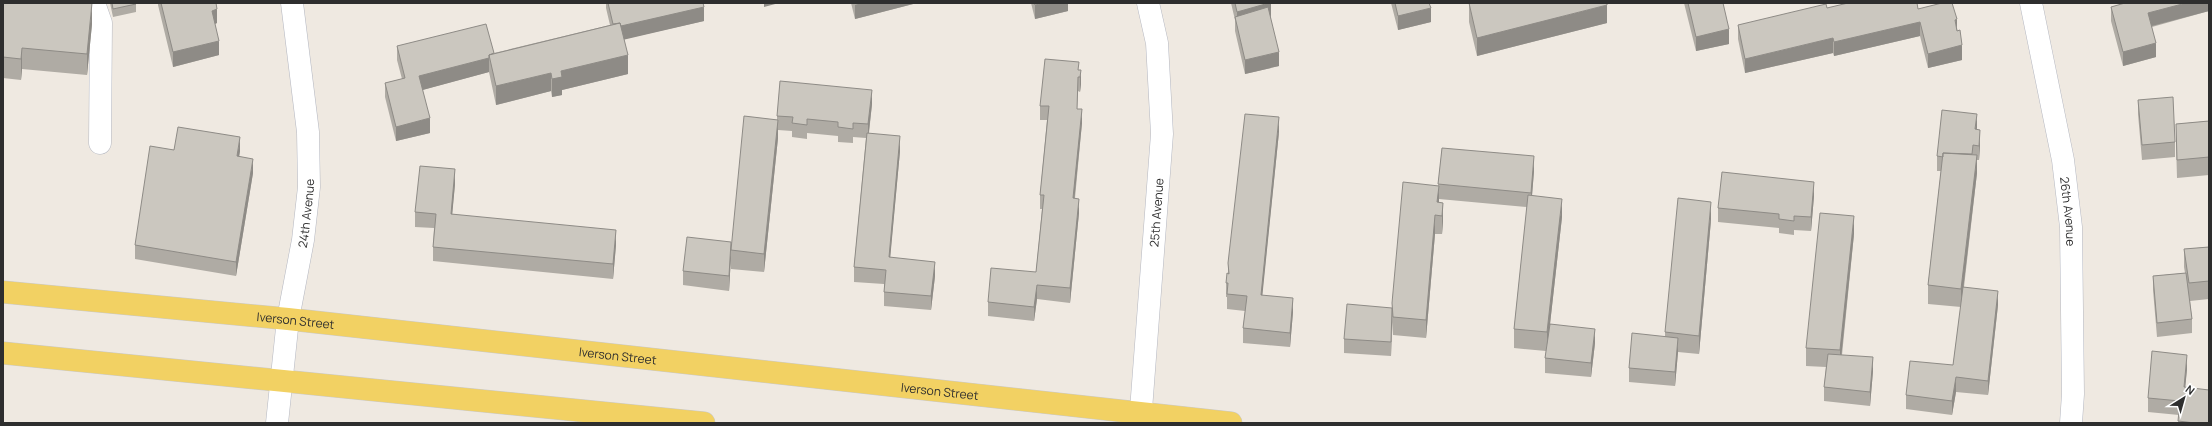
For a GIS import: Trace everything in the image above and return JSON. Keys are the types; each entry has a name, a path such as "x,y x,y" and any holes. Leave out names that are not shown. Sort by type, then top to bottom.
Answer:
{"main road":[{"name":"Iverson Street","path":"3,292 288,319 1140,419 1231,423"},
{"path":"3,352 282,382 704,423"}],"street":[{"path":"94,3 101,23 100,142"},
{"name":"24th Avenue","path":"277,423 288,319 303,240 309,187 308,132 292,3"},
{"name":"25th Avenue","path":"1140,419 1162,134 1157,43 1148,3"},
{"name":"26th Avenue","path":"2030,3 2063,160 2071,227 2074,394 2071,423"}],"building":[{"path":"3,3 92,3 87,54 22,48 21,59 3,57"},
{"path":"112,3 136,3 136,4 113,9"},
{"path":"161,3 216,3 217,9 212,11 219,41 173,52"},
{"path":"608,3 703,3 704,7 621,26 620,23 613,24"},
{"path":"1235,3 1269,3 1237,12"},
{"path":"1395,3 1429,3 1431,8 1398,16"},
{"path":"1469,3 1607,3 1607,5 1477,38"},
{"path":"1688,3 1723,3 1729,29 1696,37"},
{"path":"1848,3 1917,3 1918,9 1942,3 1952,3 1957,19 1955,20 1957,31 1960,30 1962,45 1928,54 1920,22 1834,42 1833,38 1745,59 1738,25 1826,4 1827,8"},
{"path":"2125,3 2186,3 2148,13 2156,43 2123,52 2111,7"},
{"path":"1268,7 1279,52 1245,60 1235,17"},
{"path":"620,23 628,55 561,71 562,77 552,79 551,73 496,86 489,55"},
{"path":"486,24 494,53 489,55 489,58 419,76 430,118 396,127 385,83 405,78 397,46"},
{"path":"1045,59 1079,62 1078,70 1081,70 1080,77 1078,77 1077,109 1082,109 1073,198 1079,199 1070,288 1037,285 1034,307 988,302 991,268 1036,272 1044,195 1040,195 1049,106 1040,106"},
{"path":"780,81 872,90 868,124 853,123 853,129 838,127 838,122 807,119 807,125 792,123 793,117 777,116"},
{"path":"2173,97 2175,142 2142,145 2138,100"},
{"path":"1942,110 1977,114 1975,129 1980,130 1979,146 1973,145 1972,154 1943,153 1943,157 1937,156"},
{"path":"1245,114 1279,117 1261,295 1293,298 1290,333 1243,328 1247,296 1227,294 1227,273 1229,274 1228,263"},
{"path":"744,116 778,120 764,254 731,250"},
{"path":"2209,121 2209,157 2177,160 2176,124"},
{"path":"178,127 240,137 237,156 253,159 236,262 135,245 150,146 174,150"},
{"path":"867,133 900,136 889,257 935,262 931,296 884,292 886,270 854,267"},
{"path":"1442,148 1534,156 1531,193 1438,184"},
{"path":"1943,153 1977,155 1961,289 1928,285"},
{"path":"420,166 455,169 451,214 616,230 613,264 433,247 436,214 415,212"},
{"path":"1722,172 1814,182 1811,217 1794,216 1794,221 1779,219 1779,214 1718,208"},
{"path":"1403,182 1439,186 1437,202 1443,203 1442,216 1435,215 1426,320 1393,317 1392,303"},
{"path":"1528,195 1562,199 1547,332 1514,329"},
{"path":"1678,198 1711,202 1699,336 1665,332"},
{"path":"1820,213 1854,216 1840,350 1806,348"},
{"path":"687,237 731,242 729,276 683,271"},
{"path":"2209,247 2209,281 2189,283 2184,249"},
{"path":"2186,273 2192,319 2157,323 2153,276"},
{"path":"1963,287 1998,291 1988,381 1956,377 1952,401 1906,395 1910,361 1953,365"},
{"path":"1347,304 1392,308 1391,342 1344,339"},
{"path":"1550,324 1595,329 1591,363 1545,358"},
{"path":"1632,333 1678,338 1675,372 1629,368"},
{"path":"2152,351 2187,355 2184,387 2209,390 2209,423 2178,421 2180,401 2148,398"},
{"path":"1828,354 1873,357 1870,392 1824,387"}]}
